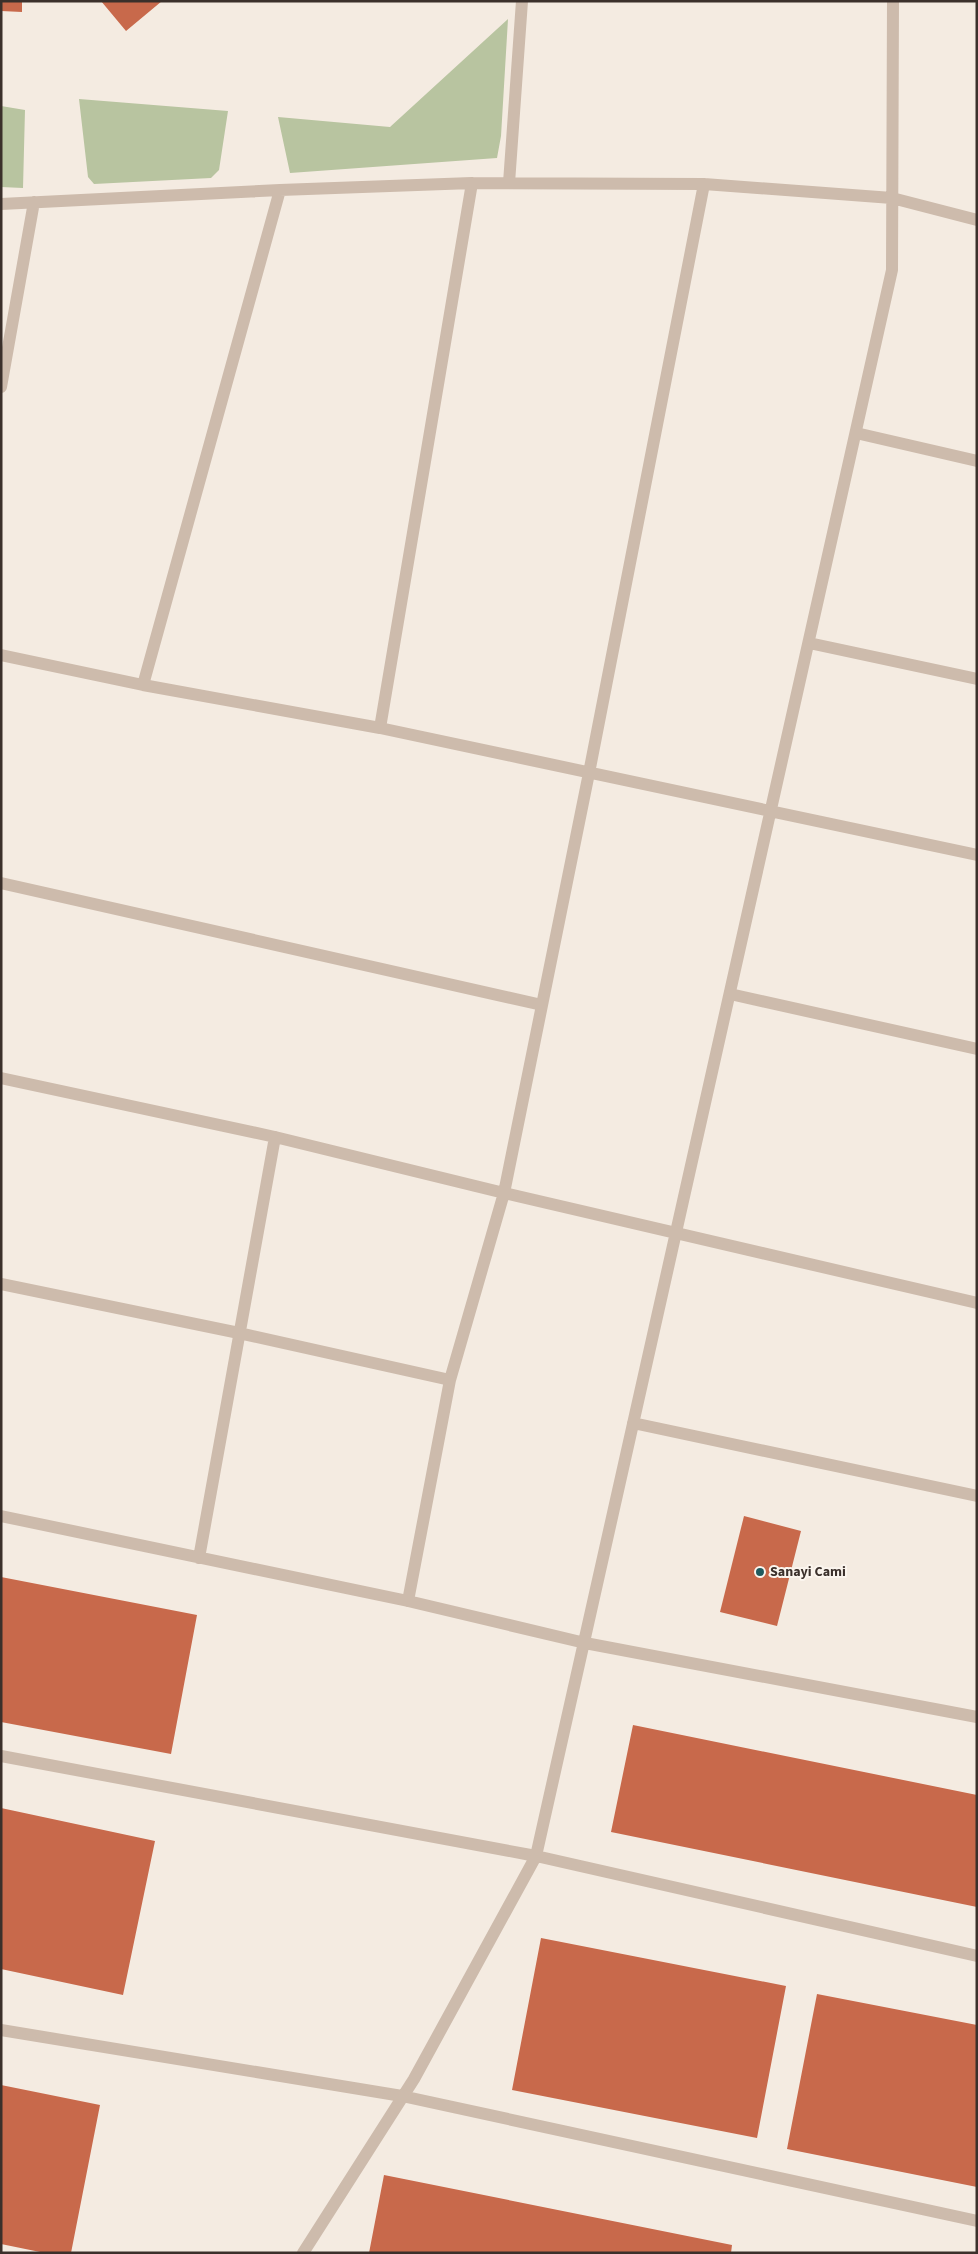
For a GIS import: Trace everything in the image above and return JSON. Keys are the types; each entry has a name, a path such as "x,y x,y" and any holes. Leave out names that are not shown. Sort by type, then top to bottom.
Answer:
{"street":[{"path":"509,183 522,1"},
{"path":"303,2253 402,2096 536,1856 892,270 893,1"},
{"path":"380,728 472,183"},
{"path":"1,204 280,190 472,183 704,184 892,198 977,220"},
{"path":"408,1601 450,1380 504,1193 589,773 704,184"},
{"path":"143,685 280,190"},
{"path":"1,387 34,202"},
{"path":"856,433 977,461"},
{"path":"809,643 977,679"},
{"path":"1,655 143,685 380,728 977,855"},
{"path":"1,883 542,1005"},
{"path":"730,994 977,1048"},
{"path":"1,1078 276,1137 504,1193 977,1303"},
{"path":"198,1558 276,1137"},
{"path":"1,1284 240,1333 450,1380"},
{"path":"633,1423 977,1496"},
{"path":"1,1516 408,1601 585,1643 977,1717"},
{"path":"1,1756 536,1856 977,1956"},
{"path":"1,2030 402,2096 977,2221"}],"green space":[{"path":"508,19 501,136 497,158 290,173 278,117 390,127"},
{"path":"79,99 228,111 219,170 211,178 94,184 88,177"},
{"path":"1,106 25,110 23,188 1,187"}],"building":[{"path":"1,1 22,1 22,12 1,11"},
{"path":"101,1 162,1 126,31"},
{"name":"Sanayi Cami","path":"744,1516 801,1531 777,1626 720,1612"},
{"path":"1,1577 197,1615 171,1754 1,1722"},
{"path":"633,1725 977,1795 977,1907 611,1832"},
{"path":"1,1808 155,1841 123,1995 1,1969"},
{"path":"541,1938 786,1986 757,2138 512,2090"},
{"path":"817,1994 977,2025 977,2187 787,2149"},
{"path":"1,2085 100,2105 71,2253 45,2253 1,2244"},
{"path":"384,2175 732,2245 731,2253 369,2253"}],"place":[{"name":"Sanayi Cami","path":"760,1572"}]}
